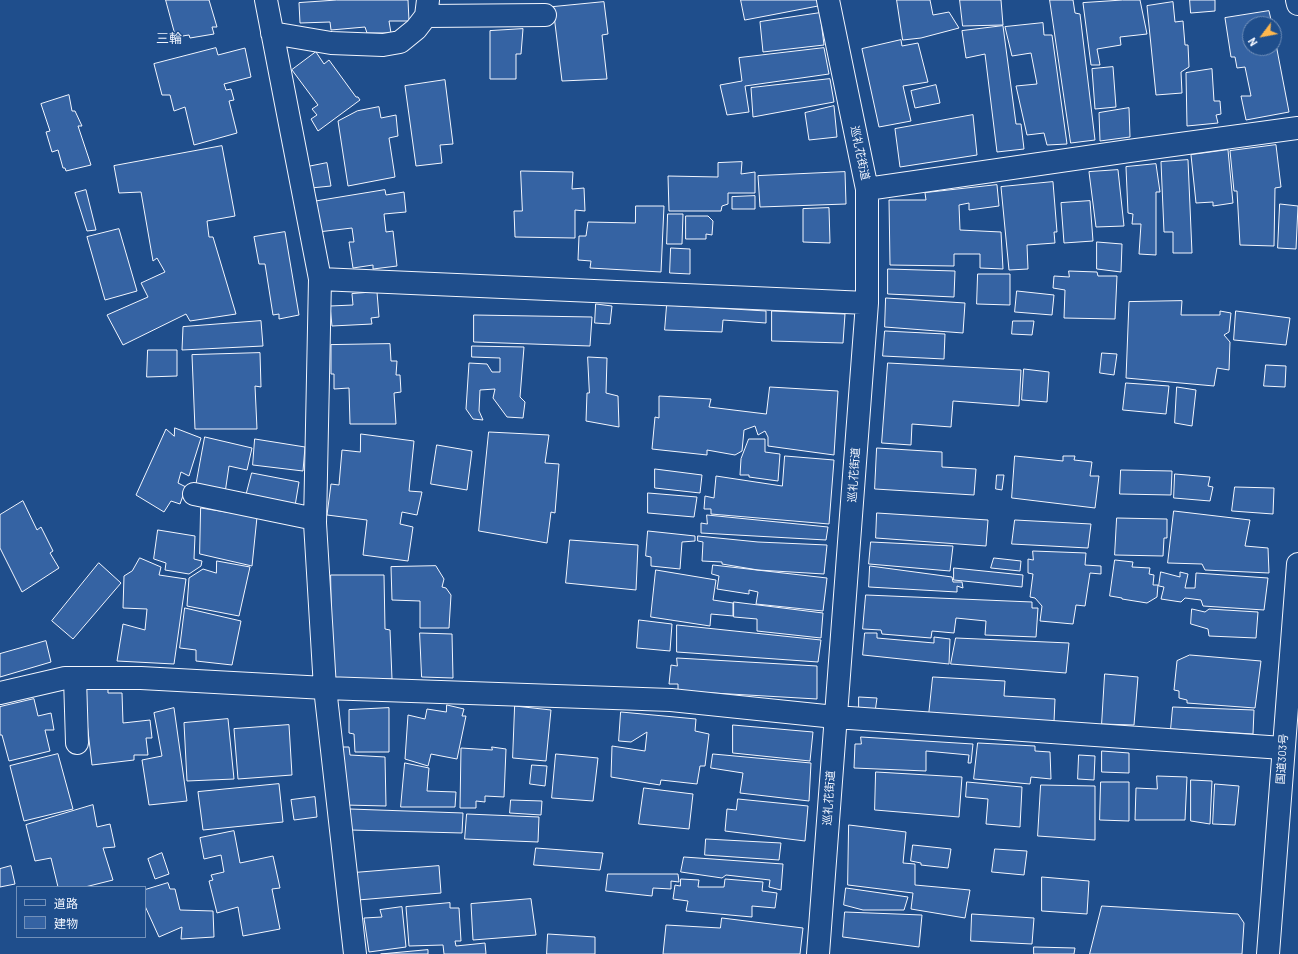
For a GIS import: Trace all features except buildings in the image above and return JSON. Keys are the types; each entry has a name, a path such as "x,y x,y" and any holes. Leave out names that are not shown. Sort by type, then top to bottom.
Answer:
{"main road":[{"path":"266,0 320,279 315,519 325,688 355,954"},
{"name":"巡礼花街道","path":"818,954 867,303 867,189 828,0"},
{"path":"1297,0 1298,4"},
{"path":"272,33 330,43 383,45 400,42 416,29 427,8 545,15"},
{"path":"867,189 1298,128"},
{"path":"320,279 867,303"},
{"path":"194,494 315,519"},
{"name":"国道303号","path":"1268,954 1298,564"},
{"path":"0,693 65,678 141,678 325,688 671,700 835,717 1283,748"},
{"path":"75,678 77,743"}],"district":[{"name":"三輪","path":"169,39"}]}
